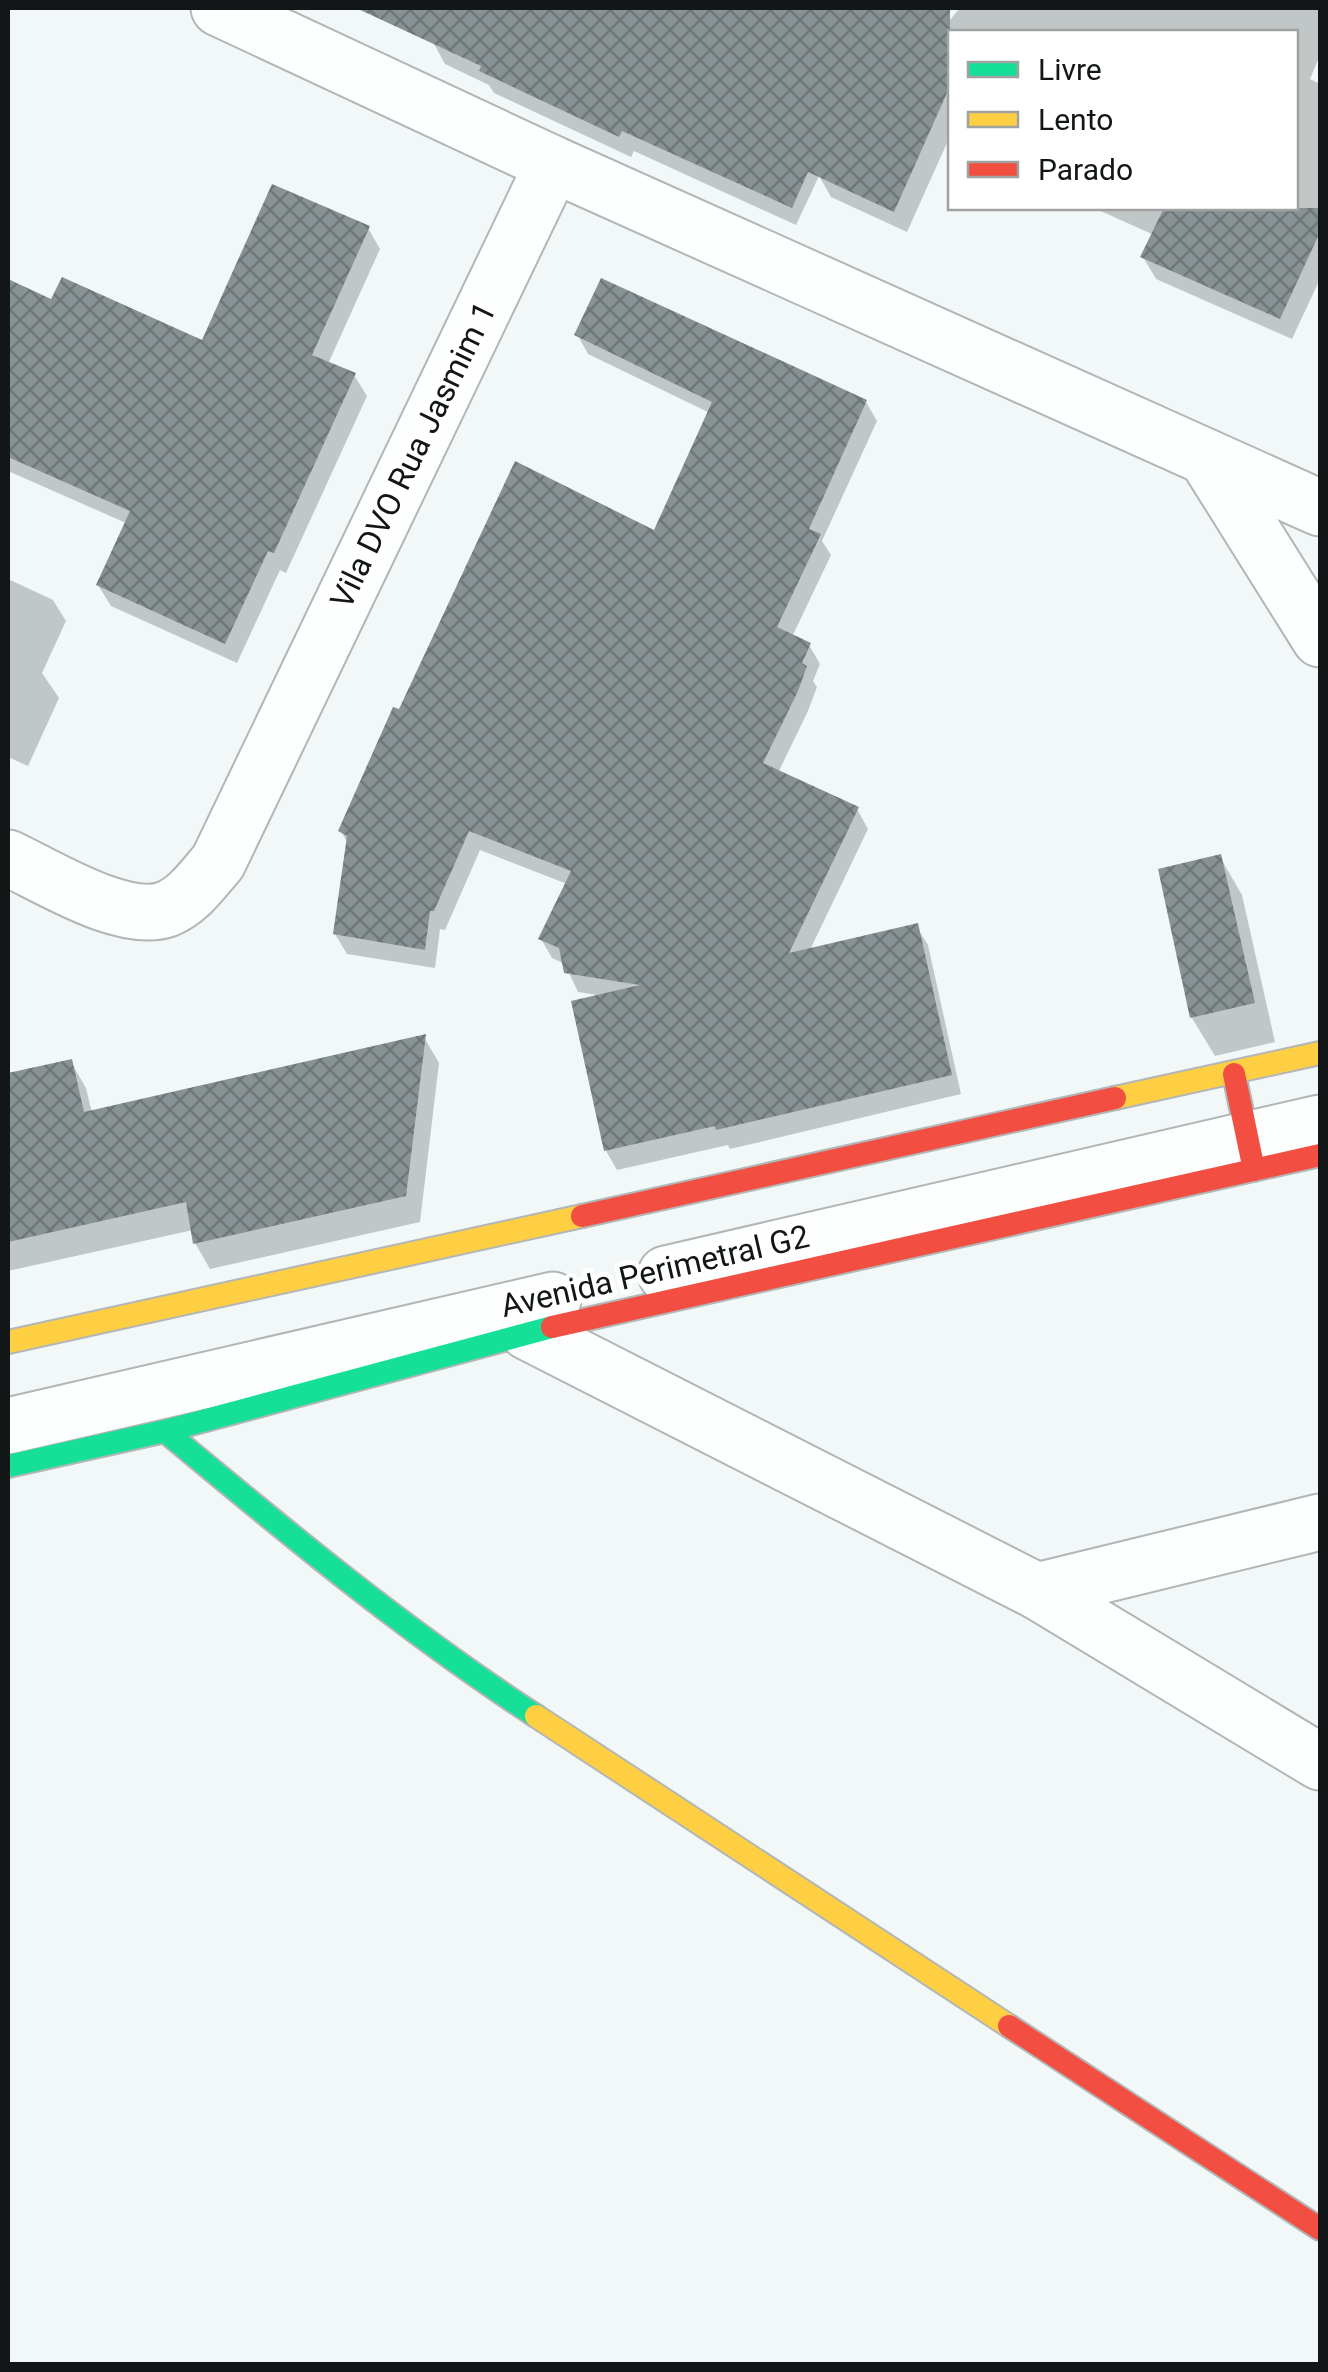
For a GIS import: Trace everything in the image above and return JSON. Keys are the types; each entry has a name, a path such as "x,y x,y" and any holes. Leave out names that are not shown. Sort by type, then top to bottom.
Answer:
{"street":[{"path":"219,8 552,164 1320,508"},
{"name":"Vila DVO Rua Jasmim 1","path":"8,858 124,911 165,910 190,895 218,862 552,164"},
{"path":"1206,457 1320,639"},
{"path":"8,1342 1320,1052"},
{"path":"1234,1074 1251,1154"},
{"path":"8,1426 1251,1154 1320,1122"},
{"name":"Avenida Perimetral G2","path":"8,1466 165,1431 528,1332 1251,1154 1320,1155"},
{"path":"528,1332 1037,1591 1320,1762"},
{"path":"165,1431 358,1590 474,1676 1320,2229"},
{"path":"1037,1591 1320,1522"}],"building":[{"path":"356,8 950,8 948,90 894,212 808,172 792,208 622,131 619,137 479,71 481,66"},
{"path":"272,184 370,226 312,355 356,373 274,553 268,551 225,644 96,585 130,511 8,457 8,279 51,299 62,277 202,340"},
{"path":"1320,208 1320,232 1280,319 1140,257 1163,210"},
{"path":"601,278 867,400 809,529 821,534 777,627 811,643 802,663 807,666 798,691 763,763 859,807 789,953 918,923 952,1075 716,1130 715,1126 604,1151 571,1001 640,985 564,973 559,948 538,939 571,871 469,831 434,911 430,911 425,950 333,934 347,836 338,831 393,707 399,709 515,461 654,530 712,402 574,335"},
{"path":"1221,854 1255,1003 1190,1018 1158,869"},
{"path":"426,1034 406,1196 193,1244 186,1202 8,1242 8,1073 72,1059 84,1112"}],"traffic: fast":[{"path":"8,1466 165,1431 552,1327"},
{"path":"165,1431 392,1614 536,1716"}],"traffic: slow":[{"path":"1115,1098 1320,1053"},
{"path":"8,1342 582,1216"},
{"path":"536,1716 1009,2026"}],"traffic: jam":[{"path":"1234,1074 1254,1170"},
{"path":"582,1216 1115,1098"},
{"path":"552,1327 1320,1155"},
{"path":"1009,2026 1320,2229"}]}
